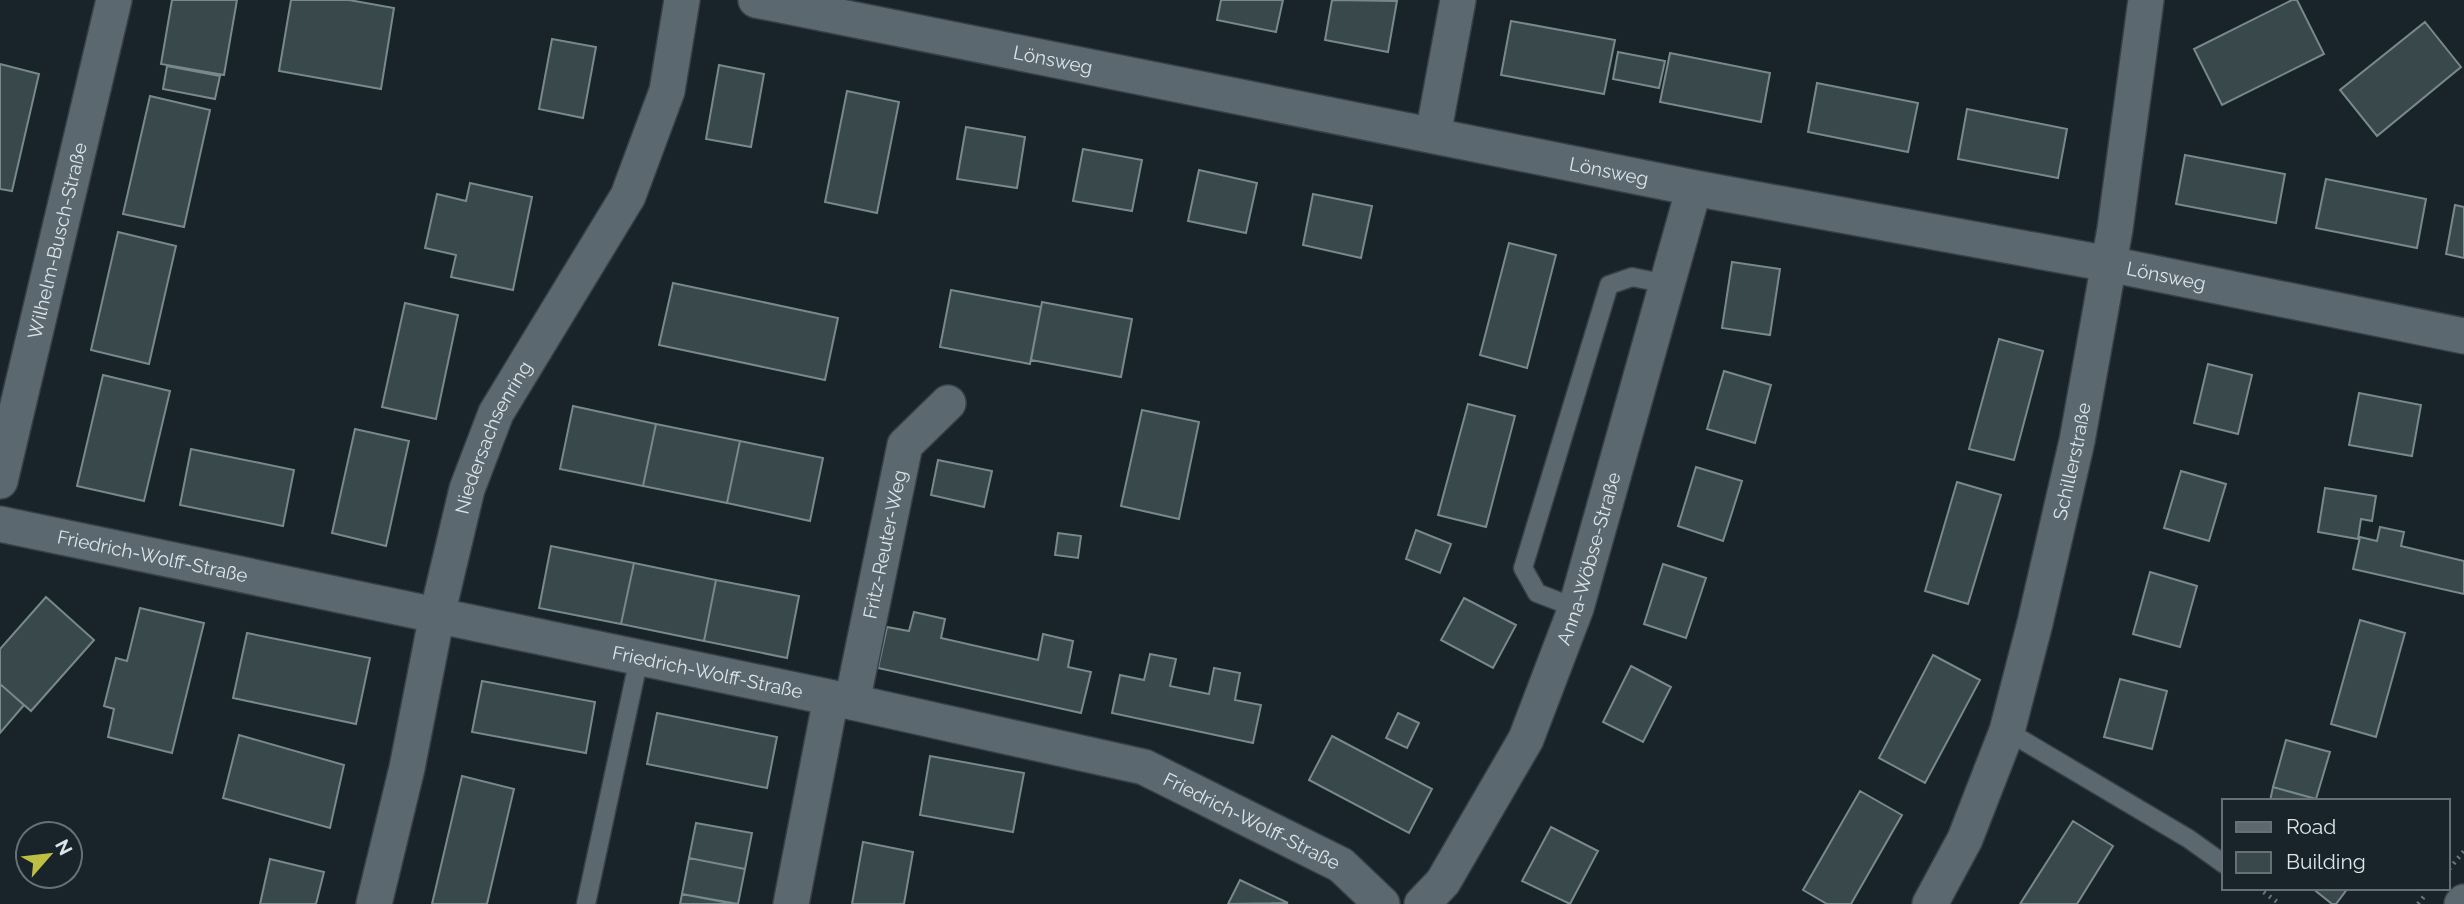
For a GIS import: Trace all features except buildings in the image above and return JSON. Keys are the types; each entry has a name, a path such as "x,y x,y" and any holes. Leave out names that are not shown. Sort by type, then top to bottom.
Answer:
{"street":[{"name":"Wilhelm-Busch-Straße","path":"0,481 114,0"},
{"name":"Niedersachsenring","path":"374,904 407,768 437,615 467,489 496,413 628,196 667,91 682,0"},
{"name":"Lönsweg","path":"756,0 1693,188 2109,264 2464,336"},
{"path":"1433,135 1458,0"},
{"name":"Schillerstraße","path":"1930,904 1965,839 2007,731 2038,610 2077,441 2109,264 2146,0"},
{"name":"Anna-Wöbse-Straße","path":"1422,904 1443,882 1526,738 1576,608 1693,188"},
{"name":"Fritz-Reuter-Weg","path":"791,904 905,445 947,403"},
{"name":"Friedrich-Wolff-Straße","path":"0,524 842,700 1144,767 1341,866 1382,904"}],"lane":[{"path":"1576,608 1537,593 1523,568 1609,285 1632,277 1667,284"},
{"path":"586,904 639,658"},
{"path":"2007,731 2189,839 2222,863"}],"path":[{"path":"2450,867 2464,851"},
{"path":"2261,890 2280,904"}]}
